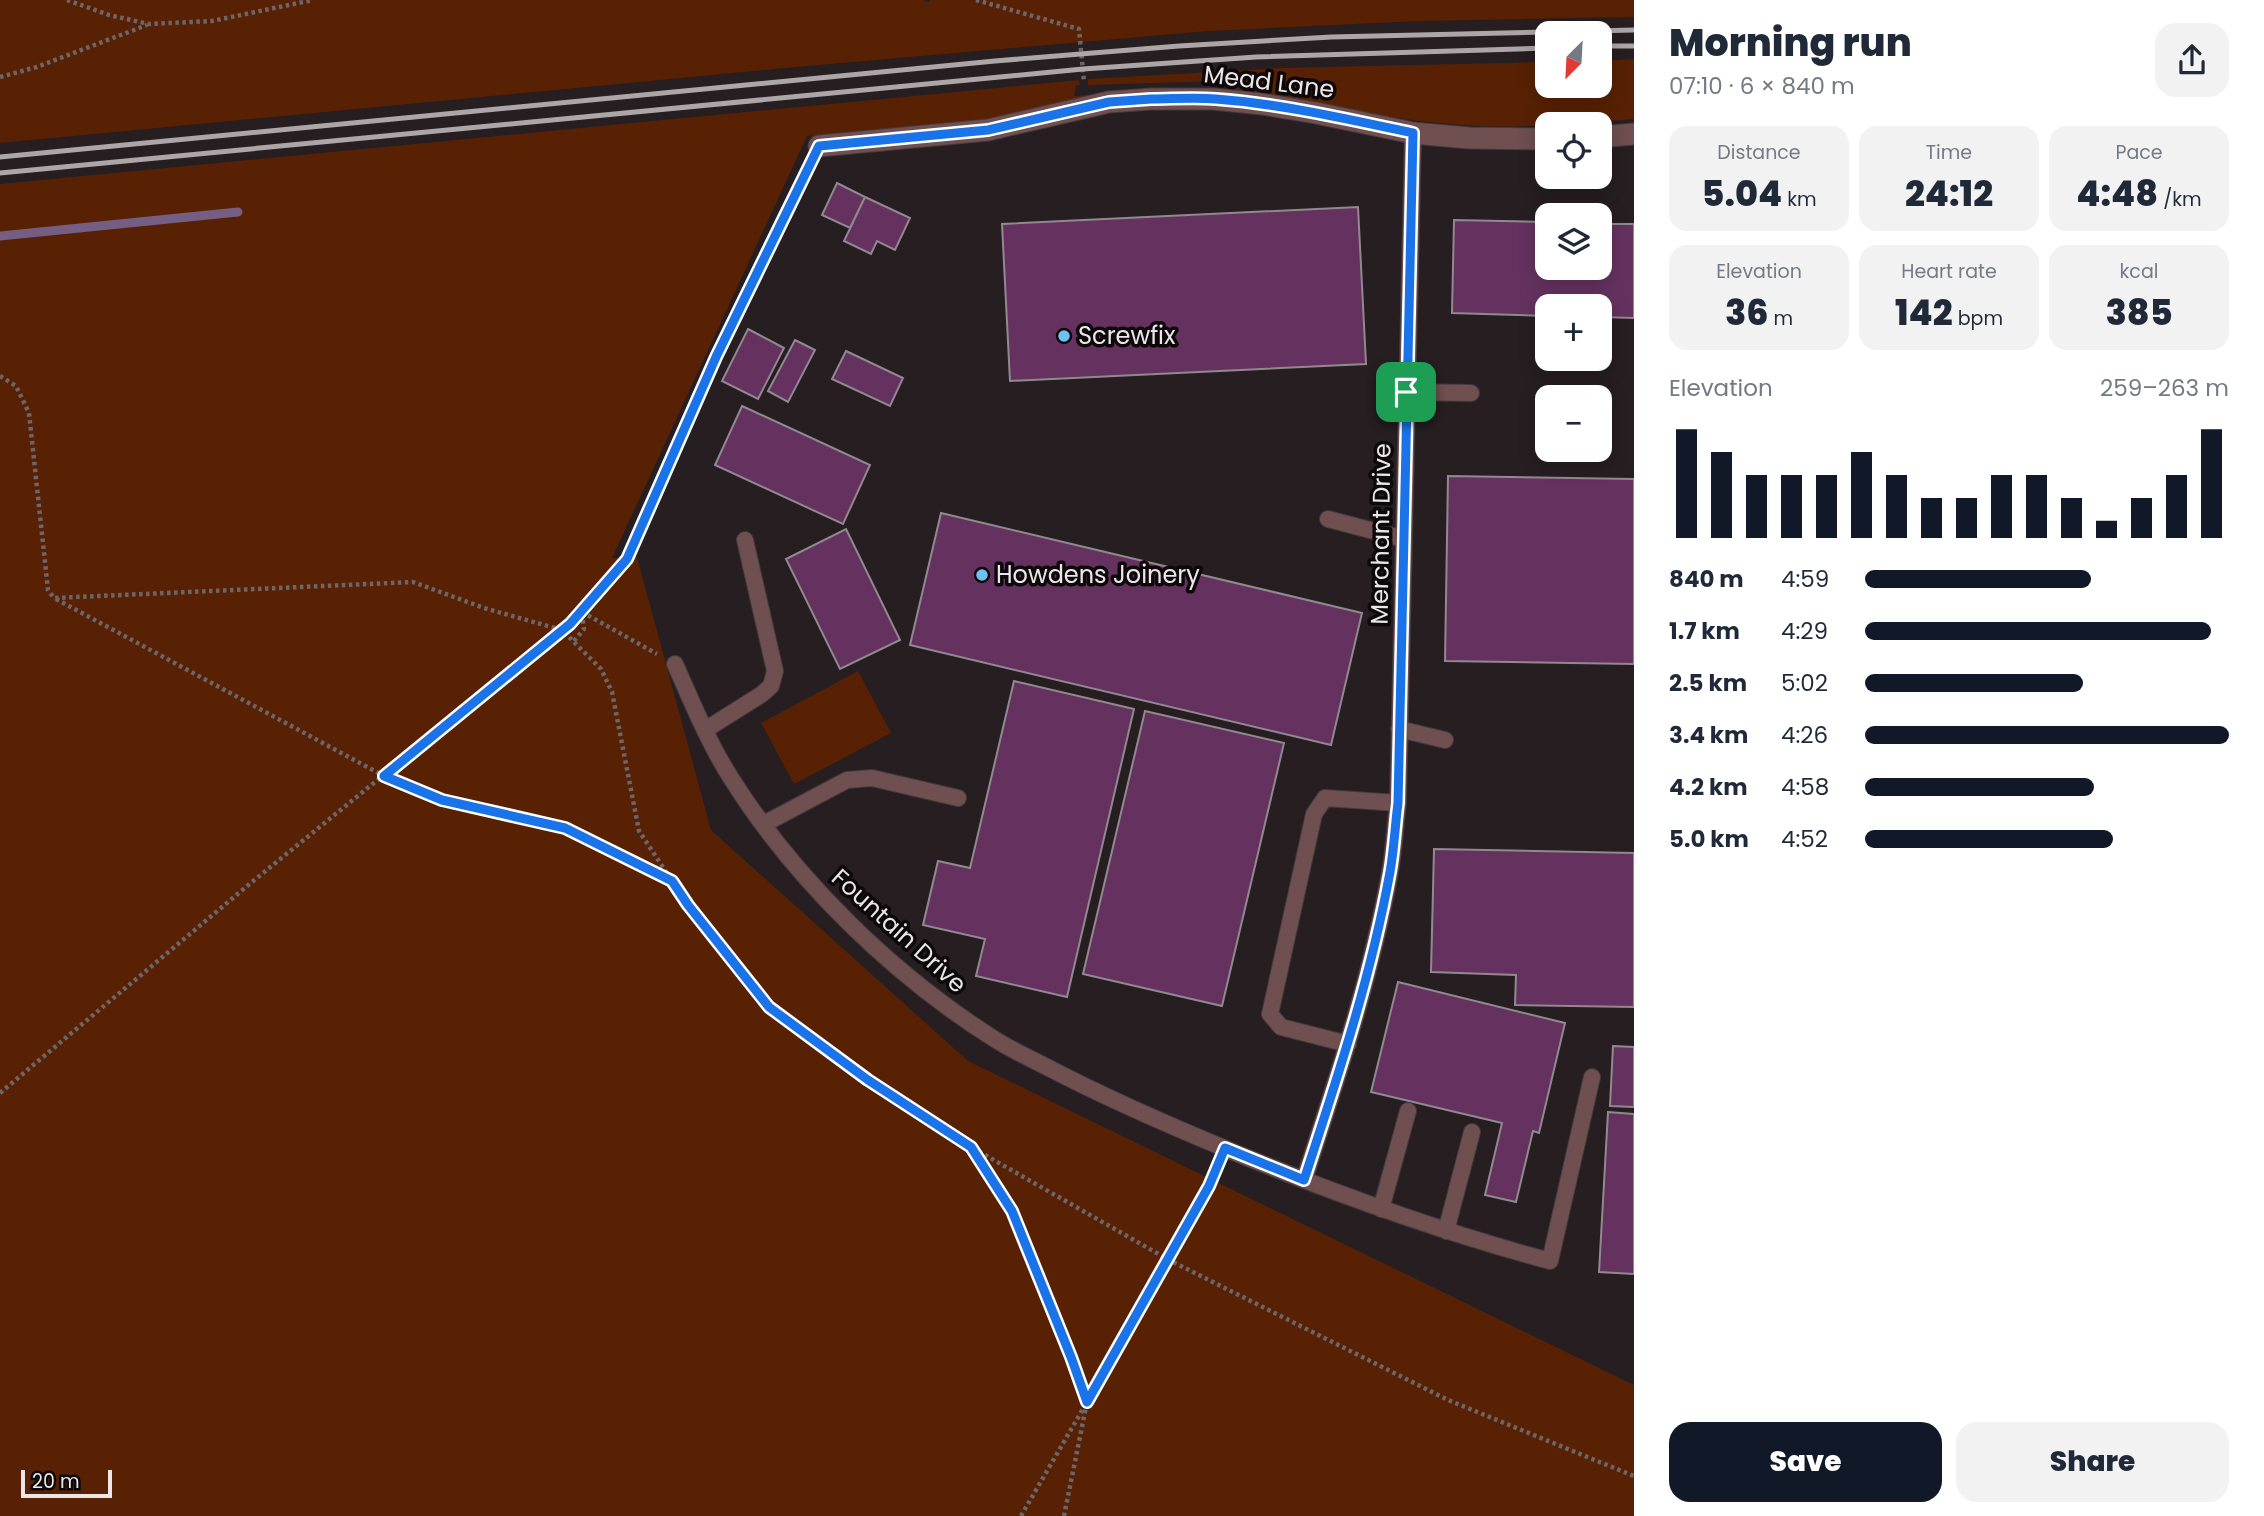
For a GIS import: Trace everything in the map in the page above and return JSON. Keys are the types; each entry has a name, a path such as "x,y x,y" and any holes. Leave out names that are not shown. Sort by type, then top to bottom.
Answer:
{"street":[{"name":"Mead Lane","path":"819,146 988,130 1109,102 1151,99 1213,99 1316,113 1413,133 1469,138 1535,139"},
{"path":"1612,136 1634,134"}],"lane":[{"name":"Merchant Drive","path":"1398,803 1413,133"},
{"path":"1406,392 1471,393"},
{"path":"1328,519 1404,539"},
{"path":"705,730 762,694 771,686 775,671 745,540"},
{"name":"Fountain Drive","path":"675,663 705,730 731,778 801,871 844,918 932,996 997,1041 1143,1114 1381,1209 1550,1261 1592,1077"},
{"path":"1399,729 1445,740"},
{"path":"764,824 846,780 872,778 958,798"},
{"path":"1304,1180 1348,1044 1371,960 1387,884 1398,803 1325,798 1314,814 1270,1014 1281,1027 1348,1044"},
{"path":"1381,1209 1408,1111"},
{"path":"1446,1231 1472,1132"}],"path":[{"path":"67,0 109,15 149,24 212,21 313,0"},
{"path":"976,0 1079,29 1086,90 1108,89 1109,102"},
{"path":"0,77 37,67 149,24"},
{"path":"0,1093 252,882 582,612 627,559 716,357 819,146"},
{"path":"0,376 16,386 29,413 48,590 54,598 384,776 442,800 565,828 672,881"},
{"path":"54,598 413,582 484,608 562,630 601,669 612,692 639,831 688,905 769,1007 868,1080 971,1147 1168,1260 1448,1401 1634,1476"},
{"path":"574,641 584,629 582,612"},
{"path":"582,612 675,663"},
{"path":"971,1147 1012,1211 1087,1402 1064,1516"},
{"path":"1021,1516 1168,1260 1209,1186 1225,1148"}],"shaded area":[{"path":"0,0 1634,0 1634,17 1417,21 1208,31 795,67 0,143"},
{"path":"1634,59 1634,119 1612,121 1612,112 1535,112 1535,126 1475,126 1343,109 1235,90 1218,81 1088,85 1088,79 1281,68 1535,62 1535,98 1612,98 1612,60"},
{"path":"1079,80 1080,85 1076,86 1074,96 1105,94 1002,118 807,136 612,558 637,557 711,830 968,1061 1634,1385 1634,1516 0,1516 0,184"},
{"path":"858,671 891,733 794,784 761,723"}],"building":[{"path":"837,183 865,197 850,228 822,215"},
{"path":"865,197 910,218 895,250 877,241 871,254 844,241"},
{"path":"1358,207 1366,364 1010,381 1002,224"},
{"path":"1454,220 1535,222 1535,280 1612,280 1612,224 1634,224 1634,318 1612,317 1612,294 1535,294 1535,316 1452,313"},
{"path":"748,329 784,348 758,399 722,381"},
{"path":"795,340 815,350 788,402 768,391"},
{"path":"846,351 903,378 890,406 832,379"},
{"path":"742,406 870,465 843,524 715,465"},
{"path":"1448,476 1634,479 1634,664 1445,661"},
{"path":"941,513 1362,613 1331,745 910,645"},
{"path":"846,529 900,640 840,669 786,559"},
{"path":"1014,681 1134,709 1067,997 976,976 985,939 923,925 938,861 970,868"},
{"path":"1145,711 1284,743 1222,1006 1083,974"},
{"path":"1434,849 1634,853 1634,1007 1515,1005 1516,975 1431,972"},
{"path":"1398,982 1565,1023 1539,1133 1533,1131 1516,1202 1485,1195 1502,1123 1371,1092"},
{"path":"1613,1046 1634,1047 1634,1107 1610,1106"},
{"path":"1608,1112 1634,1114 1634,1274 1599,1272"}],"waterway":[{"path":"0,236 238,212"}],"railway":[{"path":"0,157 995,61 1179,46 1331,37 1634,30"},
{"path":"1612,46 1634,46"},
{"path":"0,173 1083,69 1256,57 1535,48"}],"place":[{"name":"Screwfix","path":"1064,336"},
{"name":"Howdens Joinery","path":"982,575"}],"route":[{"path":"1151,99 1213,99 1262,104 1413,133 1406,392 1398,803 1390,871 1371,960 1340,1070 1304,1180 1225,1148 1209,1186 1087,1402 1012,1211 971,1147 868,1080 769,1007 672,881 565,828 442,800 384,776 570,624 627,559 716,357 819,146 988,130 1109,102 1151,99"}]}
